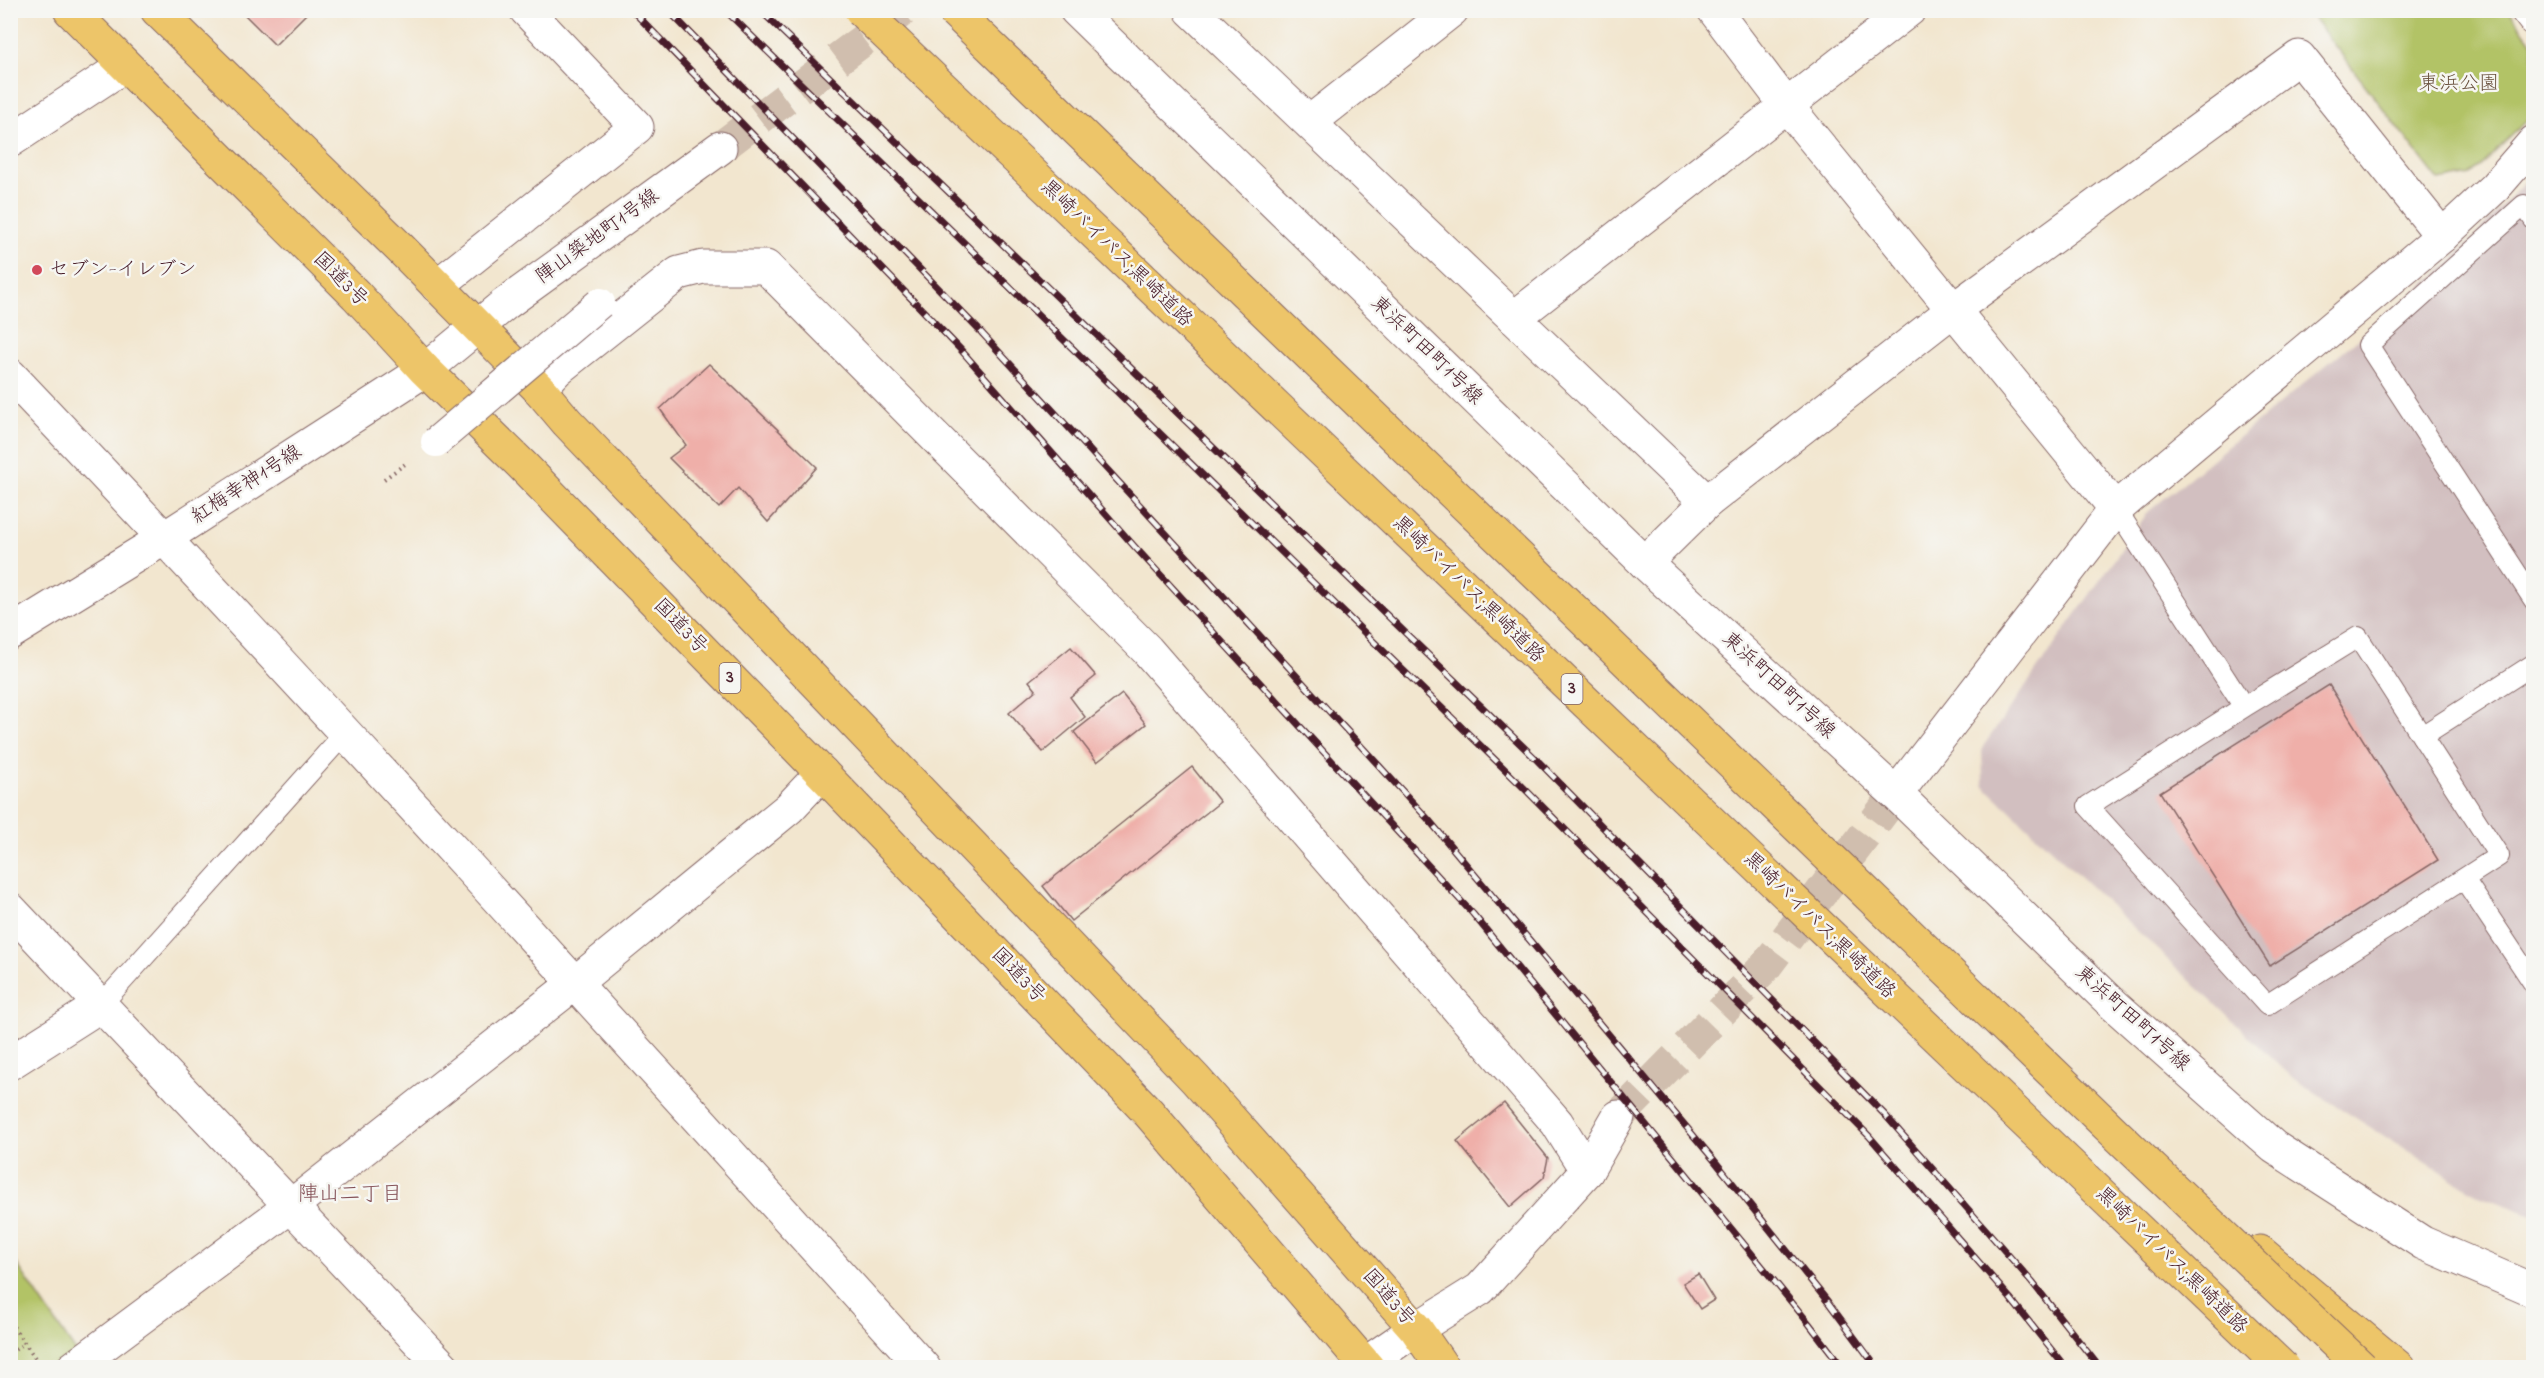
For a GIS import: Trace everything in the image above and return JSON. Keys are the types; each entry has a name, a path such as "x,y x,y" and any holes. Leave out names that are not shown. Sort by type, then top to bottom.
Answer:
{"highway":[{"name":"国道3号","path":"70,10 356,295 425,370 522,465 1149,1113 1364,1366"},
{"name":"国道3号","path":"157,10 539,389 576,431 1194,1079 1416,1329 1443,1368"},
{"name":"黒崎バイパス;黒崎道路","path":"861,10 2278,1363"},
{"path":"953,10 2117,1135 2362,1368"},
{"path":"2117,1135 2399,1368"}],"street":[{"path":"437,286 637,127 526,10"},
{"name":"東浜町田町1号線","path":"1076,10 1645,563 1896,794 2113,1004 2274,1147 2423,1243 2534,1291"},
{"path":"1191,10 1707,502"},
{"path":"1310,122 1452,10"},
{"path":"1714,10 1786,105 2116,509"},
{"path":"1514,318 1909,10"},
{"path":"2527,10 2534,19"},
{"path":"1645,563 1707,502 1953,310 2300,57 2442,237"},
{"path":"10,141 124,66"},
{"path":"1896,794 2116,509 2442,237 2495,187 2534,142"},
{"name":"陣山築地町1号線","path":"477,326 720,148"},
{"path":"539,389 558,369 679,273 703,267 766,267 1147,650 1557,1123 1587,1170"},
{"path":"436,442 600,303"},
{"name":"紅梅幸神1号線","path":"10,633 163,539 425,370 477,326"},
{"path":"10,375 345,733 924,1368"},
{"path":"74,1368 291,1206 575,983 789,808 822,773"},
{"path":"10,909 444,1368"},
{"path":"10,1063 101,1005"},
{"path":"1364,1366 1416,1329 1480,1289 1587,1170 1618,1117"}],"lane":[{"path":"2534,220 2524,205 2368,345 2534,600"},
{"path":"2116,509 2244,707"},
{"path":"2358,637 2422,736 2499,856 2267,1005 2088,806 2358,637"},
{"path":"2422,736 2534,664"},
{"path":"101,1005 345,733"},
{"path":"2464,879 2534,984"}],"path":[{"path":"10,1322 36,1359"},
{"path":"10,1353 25,1343"}],"shaded area":[{"path":"2533,172 2533,1215 2476,1194 2294,1079 1983,785 1982,748 2148,512 2450,263"}],"green space":[{"name":"東浜公園","path":"2308,11 2509,11 2533,43 2533,115 2471,175 2439,181"},
{"path":"10,1254 78,1355 60,1367 11,1367"}],"building":[{"path":"240,10 310,10 275,45"},
{"path":"709,364 817,467 768,522 738,488 719,508 669,458 686,445 660,409"},
{"path":"1071,647 1096,676 1070,697 1085,717 1043,752 1009,713 1036,690 1029,681"},
{"path":"2329,685 2438,860 2270,966 2160,792"},
{"path":"1122,694 1146,724 1097,762 1074,732"},
{"path":"1192,767 1220,802 1071,921 1043,886"},
{"path":"1504,1103 1548,1158 1544,1177 1510,1207 1457,1141"},
{"path":"1698,1274 1714,1300 1700,1309 1683,1283"}],"tunnel":[{"path":"720,148 903,10"},
{"path":"1618,1117 1765,967 1896,794"}],"railway":[{"path":"632,10 961,350 1134,546 1473,914 1843,1368"},
{"path":"668,10 979,330 1428,819 1714,1160 1828,1302 1877,1368"},
{"path":"725,10 1521,785 1869,1136 2010,1298 2066,1368"},
{"path":"760,10 1537,760 1886,1116 2032,1282 2100,1368"}],"place":[{"name":"セブン-イレブン","path":"37,270"}],"district":[{"name":"陣山二丁目","path":"350,1195"}]}
